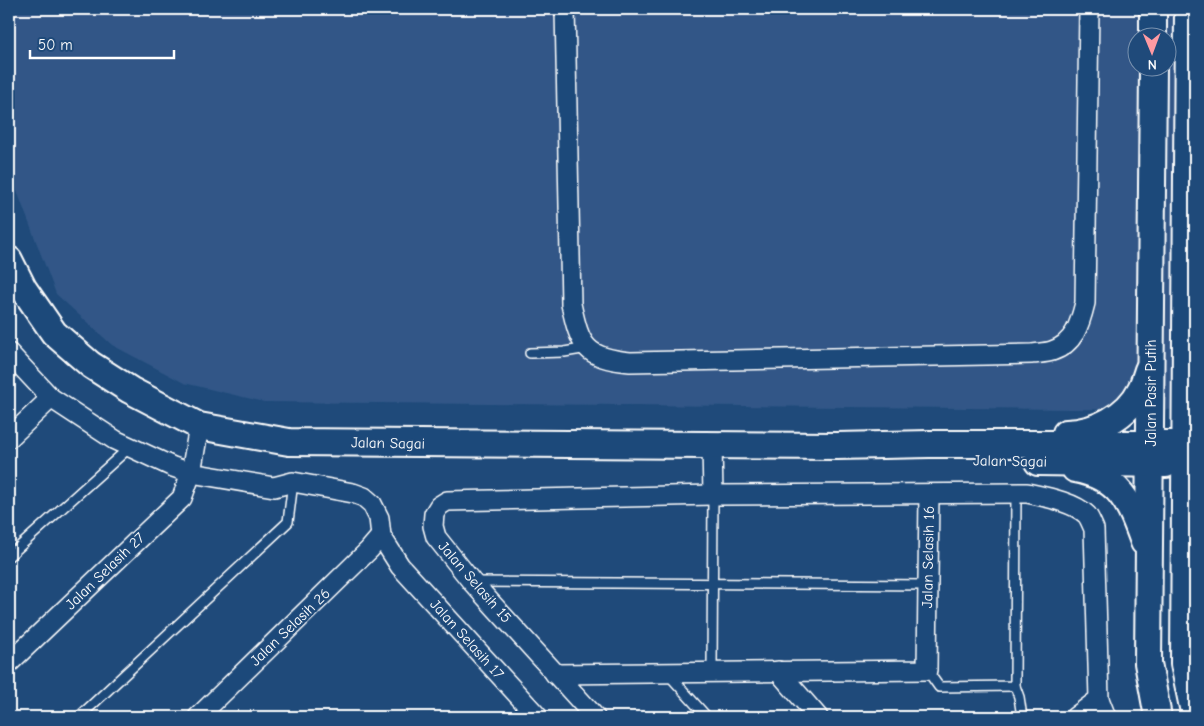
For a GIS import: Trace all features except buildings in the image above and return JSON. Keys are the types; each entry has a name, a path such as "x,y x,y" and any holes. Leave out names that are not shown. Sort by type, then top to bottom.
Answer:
{"main road":[{"path":"1153,9 1153,28"},
{"path":"1188,9 1185,361 1190,455 1184,554 1184,664 1195,717"},
{"name":"Jalan Pasir Putih","path":"1153,78 1148,663 1158,717"},
{"name":"Jalan Sagai","path":"9,260 22,288 54,333 91,365 122,385 199,426 289,442 837,446 929,444 1190,455"},
{"path":"1185,361 1195,385"},
{"path":"929,444 985,435 1074,433 1096,428 1116,416 1129,405 1141,390 1151,362"},
{"name":"Jalan Sagai","path":"837,446 930,460 1025,461 1150,454"},
{"path":"1025,461 1089,472 1113,484 1127,500 1149,557"},
{"path":"1184,554 1195,522"}],"street":[{"path":"565,9 571,304 575,325 582,341 594,354 608,360 630,362 1032,354 1052,351 1067,342 1080,326 1085,303 1089,9"},
{"name":"Jalan Selasih 17","path":"9,353 51,398 115,440 191,473 274,487 293,482 353,493 364,497 372,504 379,518 381,536 396,561 538,717"},
{"path":"9,438 51,398"},
{"name":"Jalan Selasih 27","path":"9,663 182,498 191,473 199,426"},
{"path":"712,444 713,495"},
{"name":"Jalan Selasih 16","path":"927,670 929,494 1027,493 1052,499 1079,509 1088,517 1094,529 1099,699 1106,717"},
{"name":"Jalan Selasih 15","path":"595,717 472,582 436,537 433,526 434,514 439,506 446,501 713,495 929,494"},
{"name":"Jalan Selasih 26","path":"198,717 369,550 381,536"},
{"path":"555,674 927,670"},
{"path":"778,671 818,717"},
{"path":"1075,717 1099,699"}],"lane":[{"path":"530,354 564,352 588,348"},
{"path":"9,556 130,447"},
{"path":"79,717 288,522 293,482"},
{"path":"1016,493 1015,686 1022,717"},
{"path":"712,672 713,495"},
{"path":"472,582 928,585"},
{"path":"927,670 939,687 1015,686"},
{"path":"667,672 707,717"}],"shaded area":[{"path":"9,9 1195,9 1195,410 264,402 184,383 112,345 56,294 9,170"}]}
